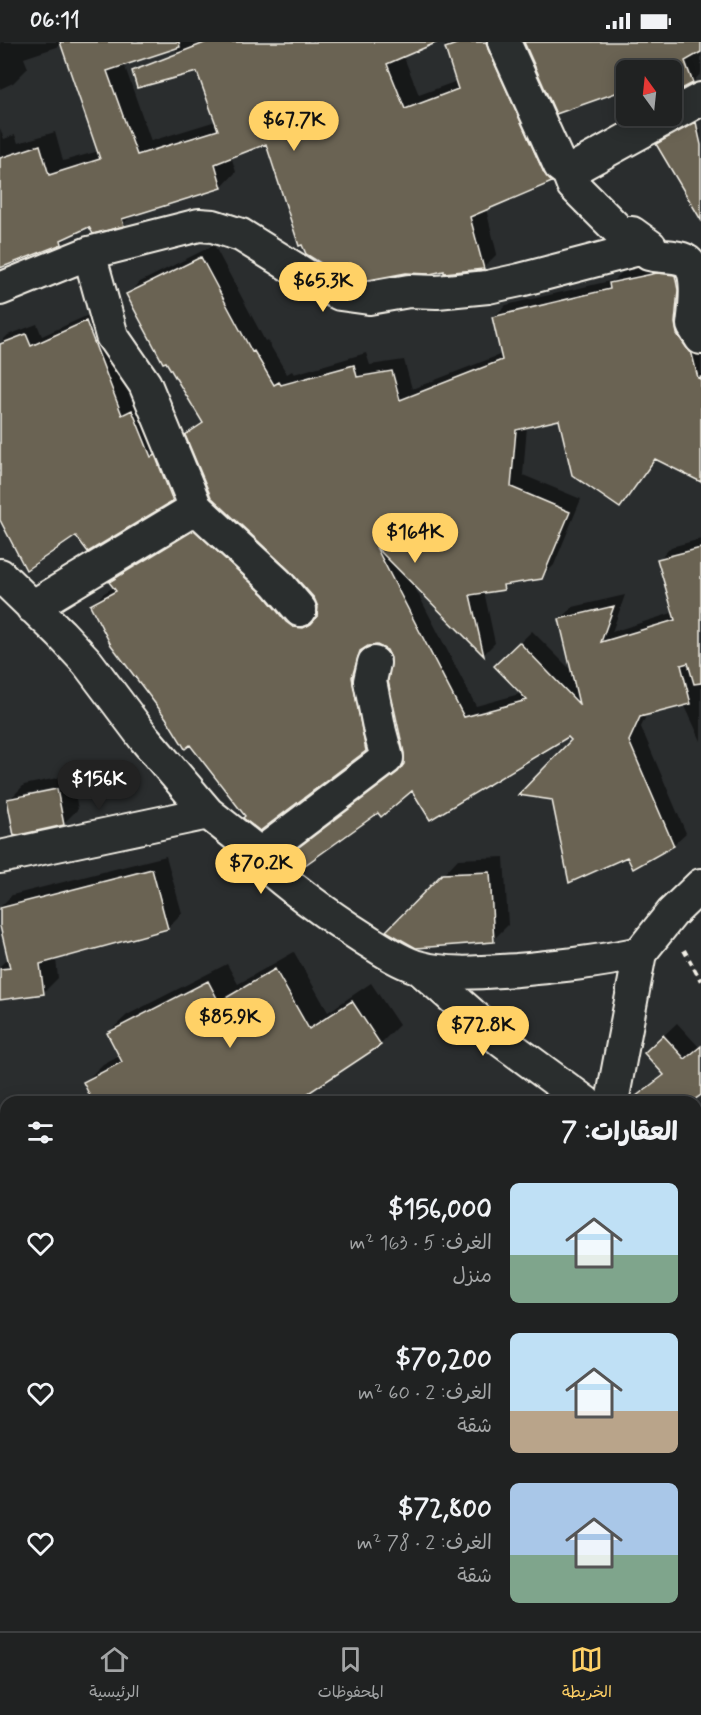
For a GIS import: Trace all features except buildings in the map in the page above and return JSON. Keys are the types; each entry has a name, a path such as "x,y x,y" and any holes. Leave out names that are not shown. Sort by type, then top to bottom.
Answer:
{"street":[{"path":"504,42 560,166 568,172 573,185 621,233 632,233 650,246"},
{"path":"568,172 701,99"},
{"path":"0,290 89,253 187,227 213,226 241,235 321,285 340,294 369,298 409,291 437,292 488,287 650,246"},
{"path":"650,246 649,254 683,259 696,270 698,284 693,326 701,338"},
{"path":"89,253 112,336 145,384 196,508 277,583 300,610"},
{"path":"32,607 196,508"},
{"path":"0,575 62,634 87,662 145,739 208,813 260,854"},
{"path":"374,663 370,681 387,758 255,856 285,884 342,924 389,954 418,967 442,971 490,972 596,962 640,953"},
{"path":"0,857 208,813"},
{"path":"613,1096 640,953 672,913 701,885"},
{"path":"418,967 502,1041 577,1096"}]}
